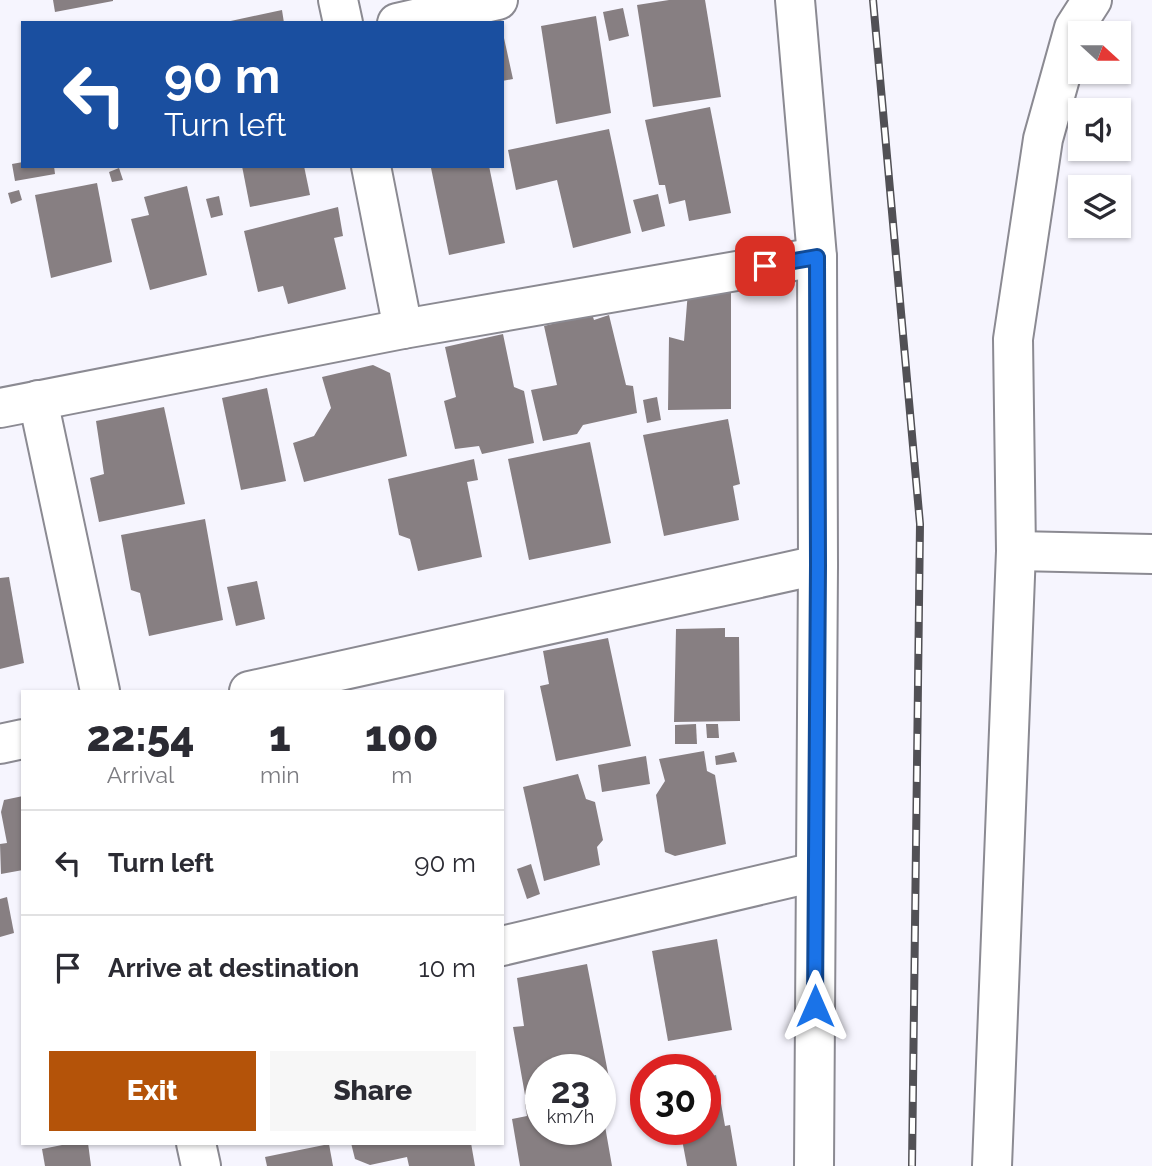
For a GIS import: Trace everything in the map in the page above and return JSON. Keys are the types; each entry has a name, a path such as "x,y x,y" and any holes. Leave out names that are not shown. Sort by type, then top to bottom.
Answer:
{"street":[{"path":"338,0 343,21"},
{"path":"406,21 498,0"},
{"path":"795,0 817,257 814,1166"},
{"path":"992,1166 1016,551 1013,339 1043,139 1074,28 1092,0"},
{"path":"371,168 403,329"},
{"path":"0,408 403,329 817,257"},
{"path":"38,400 100,690"},
{"path":"1016,551 1152,554"},
{"path":"254,690 818,565"},
{"path":"0,744 21,739"},
{"path":"504,946 815,872"},
{"path":"196,1145 201,1166"}],"building":[{"path":"53,0 113,0 113,1 55,12"},
{"path":"669,0 705,0 721,97 653,107 637,5"},
{"path":"623,8 629,36 609,41 603,12"},
{"path":"282,10 284,21 231,21"},
{"path":"596,16 611,113 556,124 541,26"},
{"path":"504,38 513,79 504,81"},
{"path":"710,107 731,213 689,221 685,200 669,204 665,185 659,185 645,120"},
{"path":"609,129 631,233 573,248 557,180 516,190 508,150"},
{"path":"21,162 21,168 54,168 55,174 15,181 12,164"},
{"path":"119,168 123,180 112,182 109,172"},
{"path":"242,168 304,168 310,195 250,207"},
{"path":"431,168 489,168 505,243 449,255"},
{"path":"97,183 112,262 51,278 35,195"},
{"path":"187,186 207,275 150,290 131,219 149,215 144,197"},
{"path":"19,190 22,200 11,204 8,193"},
{"path":"658,194 665,226 642,232 633,200"},
{"path":"219,196 223,215 211,218 206,199"},
{"path":"338,207 343,236 334,238 346,289 288,304 283,286 258,292 244,231"},
{"path":"688,291 731,293 731,409 668,410 669,337 684,341"},
{"path":"592,314 594,320 609,315 626,385 633,386 637,413 583,425 577,434 543,441 531,390 557,385 544,326"},
{"path":"503,334 514,387 524,391 534,443 482,454 479,446 455,449 444,401 456,397 445,347"},
{"path":"373,365 390,373 407,456 304,482 293,443 314,436 331,408 322,377"},
{"path":"267,388 286,481 241,490 222,398"},
{"path":"657,397 661,420 647,423 643,400"},
{"path":"164,407 185,504 99,522 90,478 104,474 96,421"},
{"path":"728,419 740,484 733,486 739,520 664,536 643,435"},
{"path":"590,442 611,543 529,560 508,459"},
{"path":"474,459 478,480 467,482 482,557 418,571 410,539 399,535 388,479"},
{"path":"205,519 223,620 149,636 140,593 131,590 121,535"},
{"path":"9,577 24,663 0,669 0,578"},
{"path":"257,581 265,619 236,626 227,587"},
{"path":"725,628 725,637 739,637 740,721 674,722 676,629"},
{"path":"608,638 631,746 556,761 540,686 549,684 543,651"},
{"path":"696,724 697,744 675,744 675,725"},
{"path":"706,724 718,724 719,738 707,738"},
{"path":"704,751 707,771 715,775 726,844 675,856 665,852 656,795 665,781 659,759"},
{"path":"734,752 737,762 716,765 715,756"},
{"path":"646,756 650,784 602,792 598,765"},
{"path":"578,774 586,799 595,802 603,840 597,847 600,865 544,881 523,787"},
{"path":"21,796 21,870 1,874 0,844 7,843 1,812 4,800"},
{"path":"531,864 540,894 527,899 517,869"},
{"path":"7,897 14,933 0,937 0,899"},
{"path":"717,939 732,1030 668,1041 652,951"},
{"path":"587,964 604,1054 525,1054 525,1095 513,1027 524,1026 517,978"},
{"path":"721,1103 725,1126 730,1125 737,1166 687,1166 683,1145 721,1145"},
{"path":"525,1116 525,1145 608,1145 612,1166 520,1166 512,1119"},
{"path":"62,1145 88,1145 91,1166 45,1166 42,1149"},
{"path":"329,1145 333,1166 267,1166 265,1157"},
{"path":"352,1145 471,1145 475,1166 409,1166 407,1157 370,1165 355,1159"}],"railway":[{"path":"873,0 920,524 912,1166"}],"route":[{"path":"765,266 817,257 815,1006"}]}
